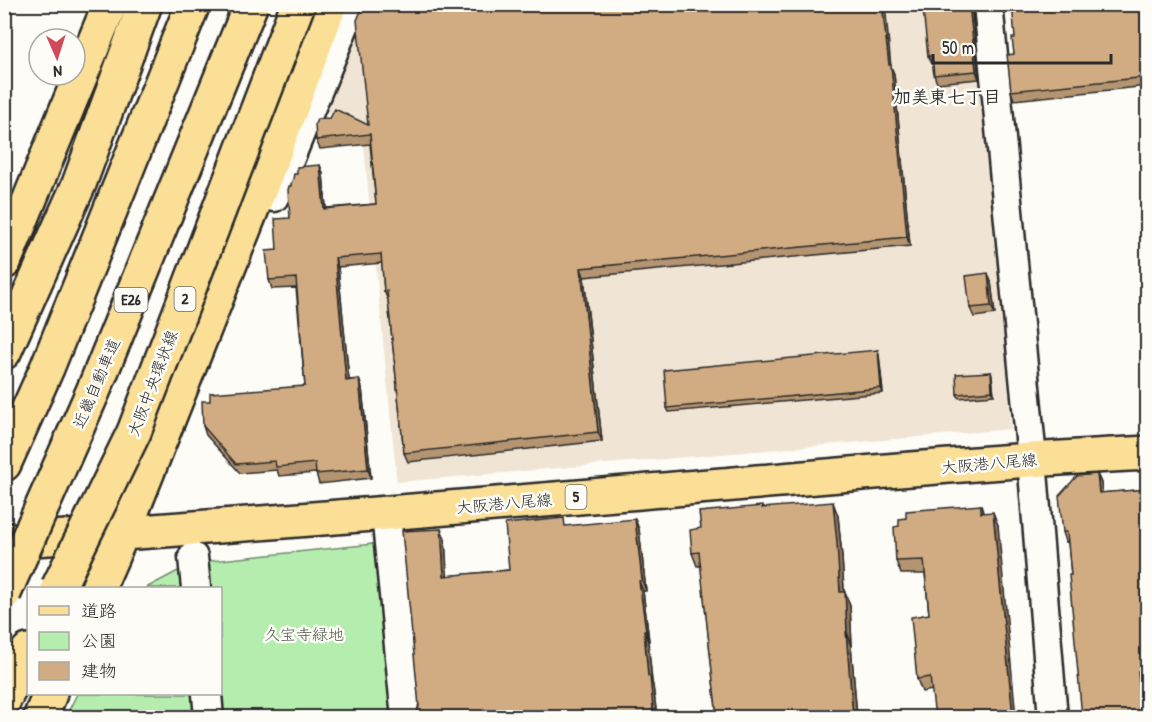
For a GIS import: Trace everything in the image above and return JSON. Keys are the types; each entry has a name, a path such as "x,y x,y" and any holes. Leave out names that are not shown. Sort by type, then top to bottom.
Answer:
{"main road":[{"path":"4,262 110,4"},
{"path":"4,352 79,184 145,4"},
{"path":"4,464 47,368 193,4"},
{"name":"近畿自動車道","path":"4,593 95,387 251,4"},
{"name":"大阪中央環状線","path":"58,587 134,432 298,4"},
{"name":"2","path":"98,587 134,506 274,153 330,4"},
{"name":"大阪港八尾線","path":"4,541 386,513 1032,459 1148,453"},
{"path":"4,700 27,653"},
{"path":"40,717 49,695"}],"street":[{"path":"87,31 98,4"},
{"path":"192,359 242,273 353,4"},
{"path":"988,4 1032,459 1053,717"},
{"path":"4,251 18,204 64,87"},
{"path":"386,513 406,717"},
{"path":"193,557 196,587"},
{"path":"207,695 209,717"}],"shaded area":[{"path":"367,5 980,5 1011,429 397,482 362,127 324,110"}],"green space":[{"name":"久宝寺緑地","path":"373,544 380,547 395,717 65,718 76,695 222,695 222,587 148,587 193,563"}],"building":[{"path":"364,4 882,4 889,65 891,65 907,237 581,268 598,432 404,453 381,254 335,258 346,381 359,379 368,469 316,474 315,463 276,467 275,461 236,464 203,426 202,401 210,401 210,393 305,386 296,278 269,280 266,251 277,250 275,219 290,218 288,190 294,174 297,174 297,167 320,165 324,209 376,204 370,134 316,140 315,124 317,119 330,118 335,109 368,125 357,20"},
{"path":"969,4 976,71 934,75 932,56 928,56 923,9"},
{"path":"1012,4 1148,4 1148,77 1011,91 1007,55 1014,54"},
{"path":"988,273 991,306 970,308 966,276"},
{"path":"878,350 881,388 667,408 664,370"},
{"path":"991,372 992,391 957,394 956,374"},
{"path":"1097,474 1099,493 1148,489 1148,670 1138,671 1142,717 1082,717 1067,532 1063,532 1059,496 1077,476"},
{"path":"833,502 840,592 845,592 853,717 717,717 699,552 692,553 690,530 701,528 699,512"},
{"path":"981,505 981,513 993,512 1013,717 935,717 930,677 917,679 911,617 929,614 924,560 896,561 894,527 899,526 899,519 906,518 906,511"},
{"path":"564,518 565,526 635,519 653,717 415,717 419,706 402,531 441,529 444,576 509,570 505,524"}],"district":[{"name":"加美東七丁目","path":"947,97"}]}
